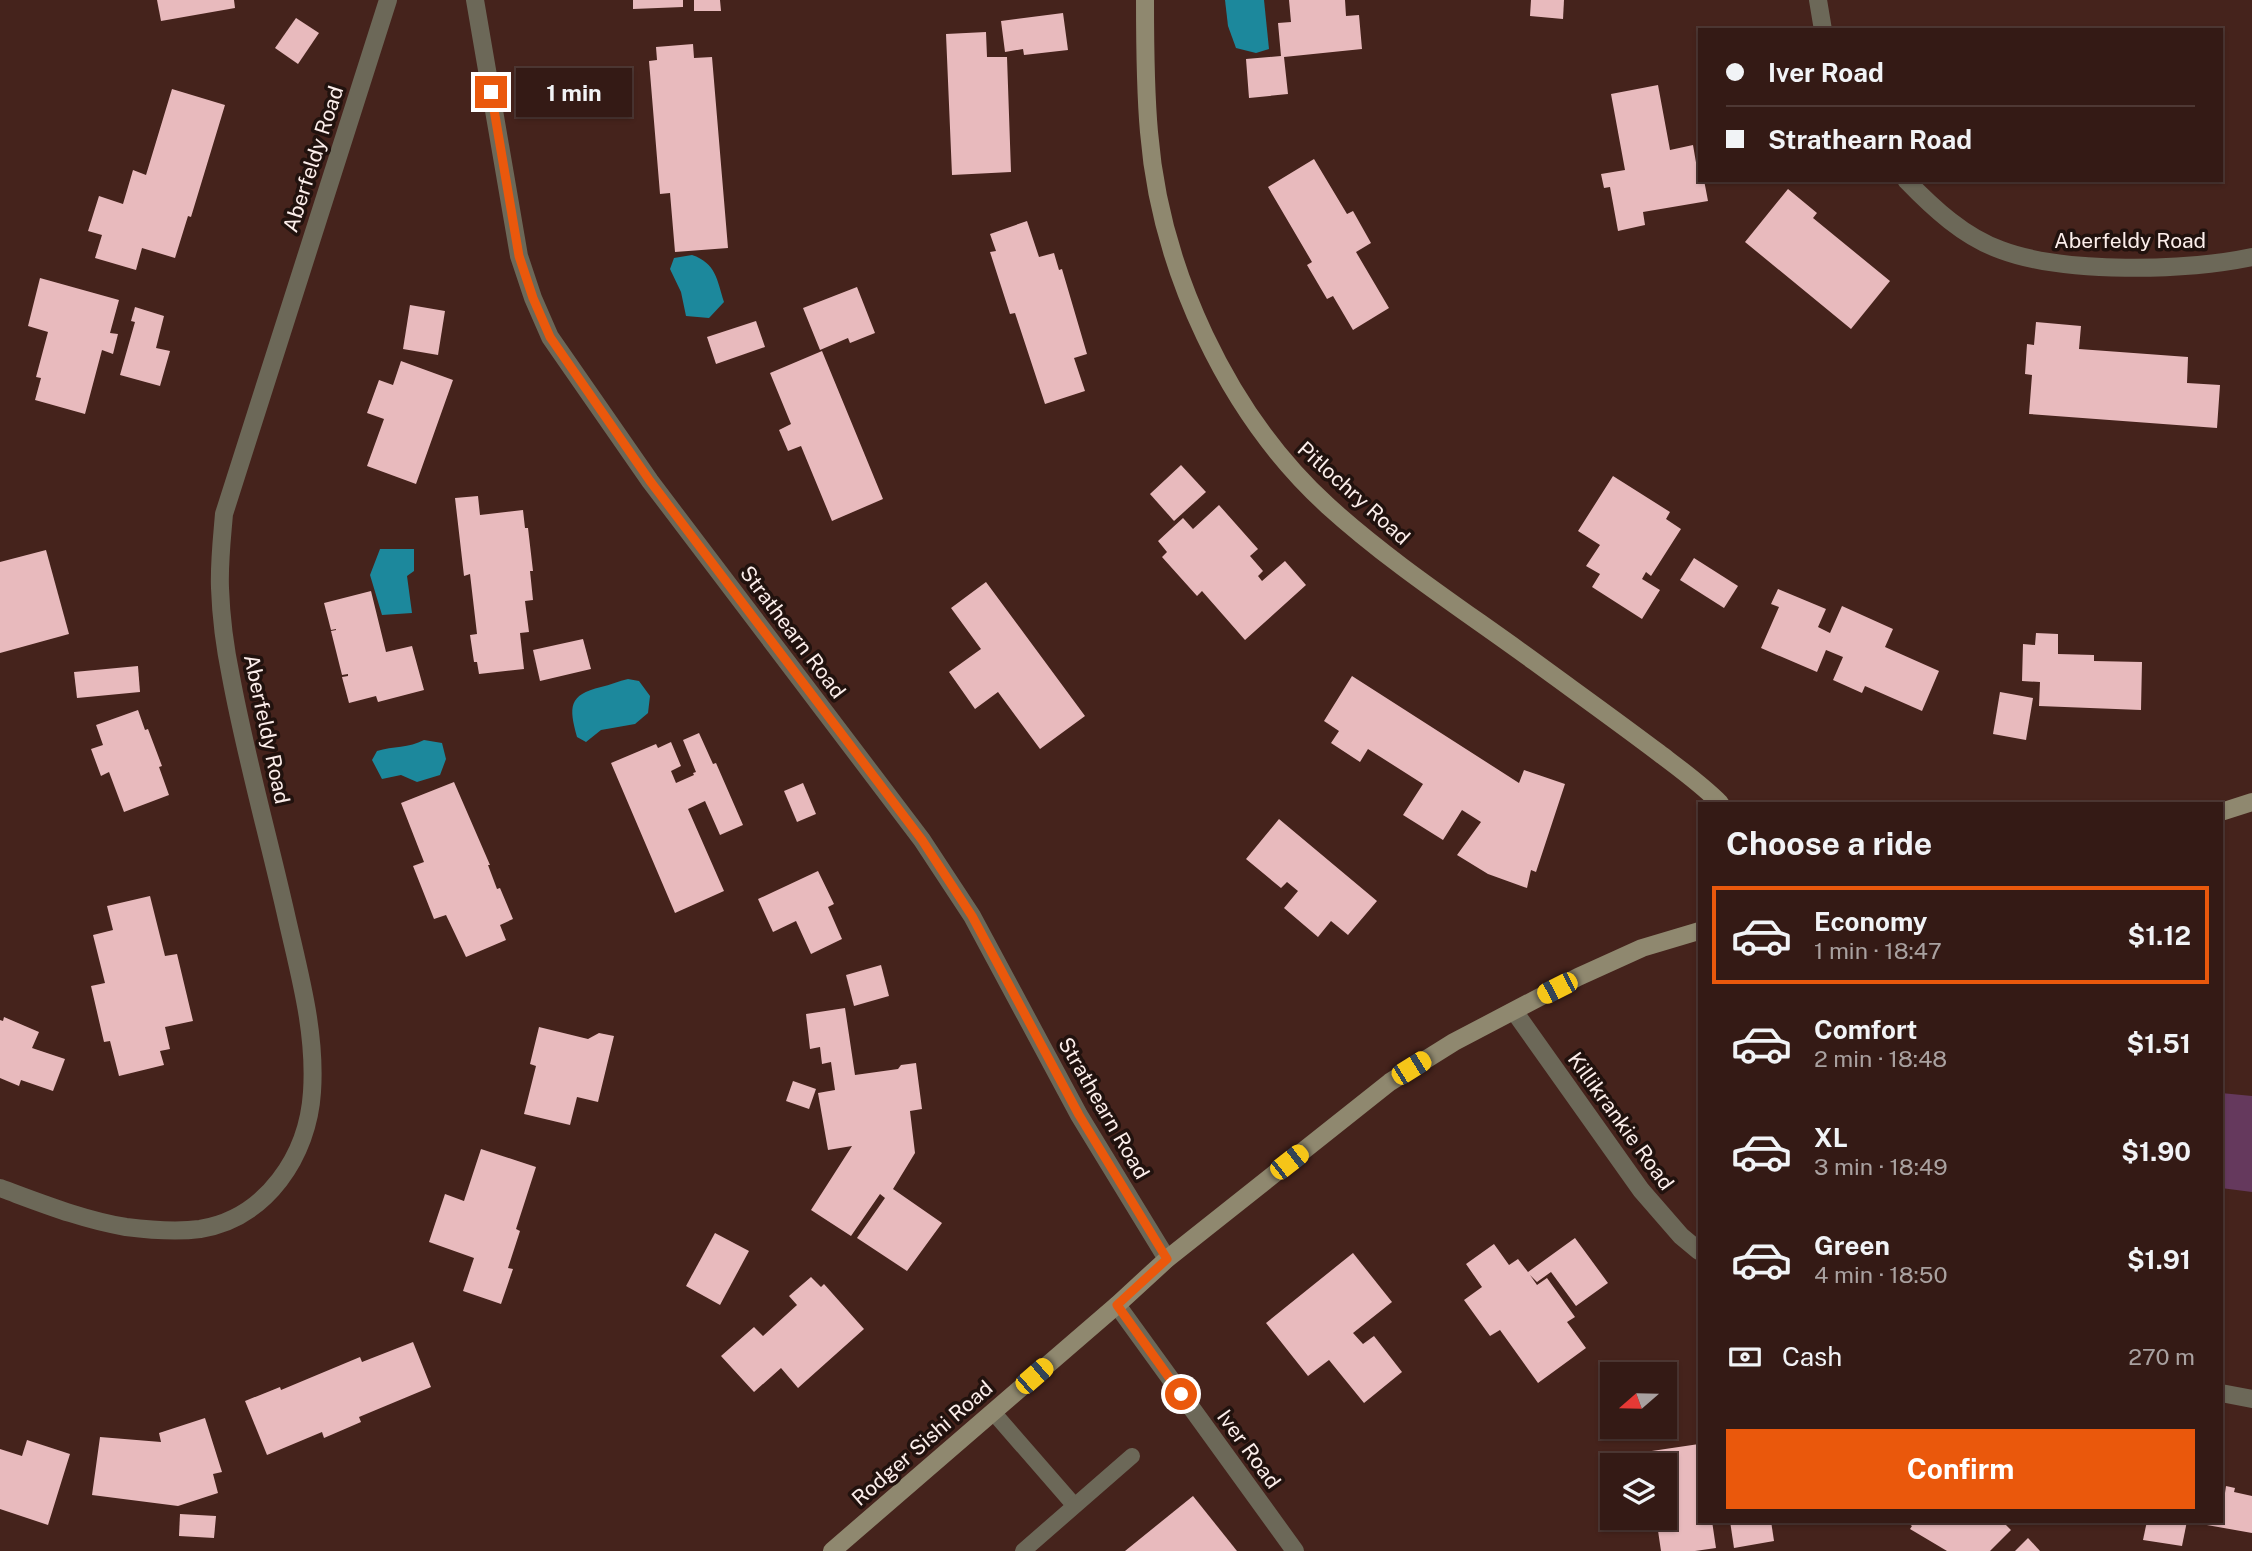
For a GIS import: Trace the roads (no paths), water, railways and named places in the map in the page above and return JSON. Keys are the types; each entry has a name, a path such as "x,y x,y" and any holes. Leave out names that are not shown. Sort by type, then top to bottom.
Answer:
{"main road":[{"name":"Pitlochry Road","path":"1145,0 1149,134 1169,243 1192,306 1223,370 1250,415 1279,455 1317,495 1384,554 1647,743 1719,802"},
{"path":"2223,811 2252,802"},
{"name":"Rodger Sishi Road","path":"832,1551 1167,1259 1390,1082 1454,1042 1578,977 1642,948 1698,930"}],"street":[{"name":"Aberfeldy Road","path":"0,1188 86,1219 127,1227 163,1230 201,1228 226,1221 247,1210 274,1188 290,1167 302,1141 312,1093 311,1038 303,985 231,677 220,586 224,514 388,0"},
{"name":"Strathearn Road","path":"475,0 519,256 550,337 650,481 922,840 972,916 1079,1115 1167,1259"},
{"path":"1818,0 1823,28"},
{"name":"Aberfeldy Road","path":"1908,182 1938,212 1969,234 1999,250 2038,261 2125,267 2206,265 2252,257"},
{"name":"Killikrankie Road","path":"1514,1011 1642,1189 1681,1236 1698,1250"},
{"name":"Iver Road","path":"1117,1305 1295,1551"},
{"path":"2223,1393 2252,1399"}],"lane":[{"path":"993,1412 1074,1505"},
{"path":"1023,1551 1132,1456"}],"water":[{"path":"1225,0 1264,0 1269,49 1256,53 1236,48 1228,26"},
{"path":"692,255 711,268 724,302 709,318 686,316 681,292 670,269 674,258"},
{"path":"380,549 414,549 414,571 407,576 412,613 382,615 370,575"},
{"path":"628,679 639,681 650,696 648,713 635,724 601,730 586,742 577,737 572,710 577,698 590,690"},
{"path":"424,740 442,743 446,759 440,775 417,782 401,775 382,779 372,760 377,751"}]}
